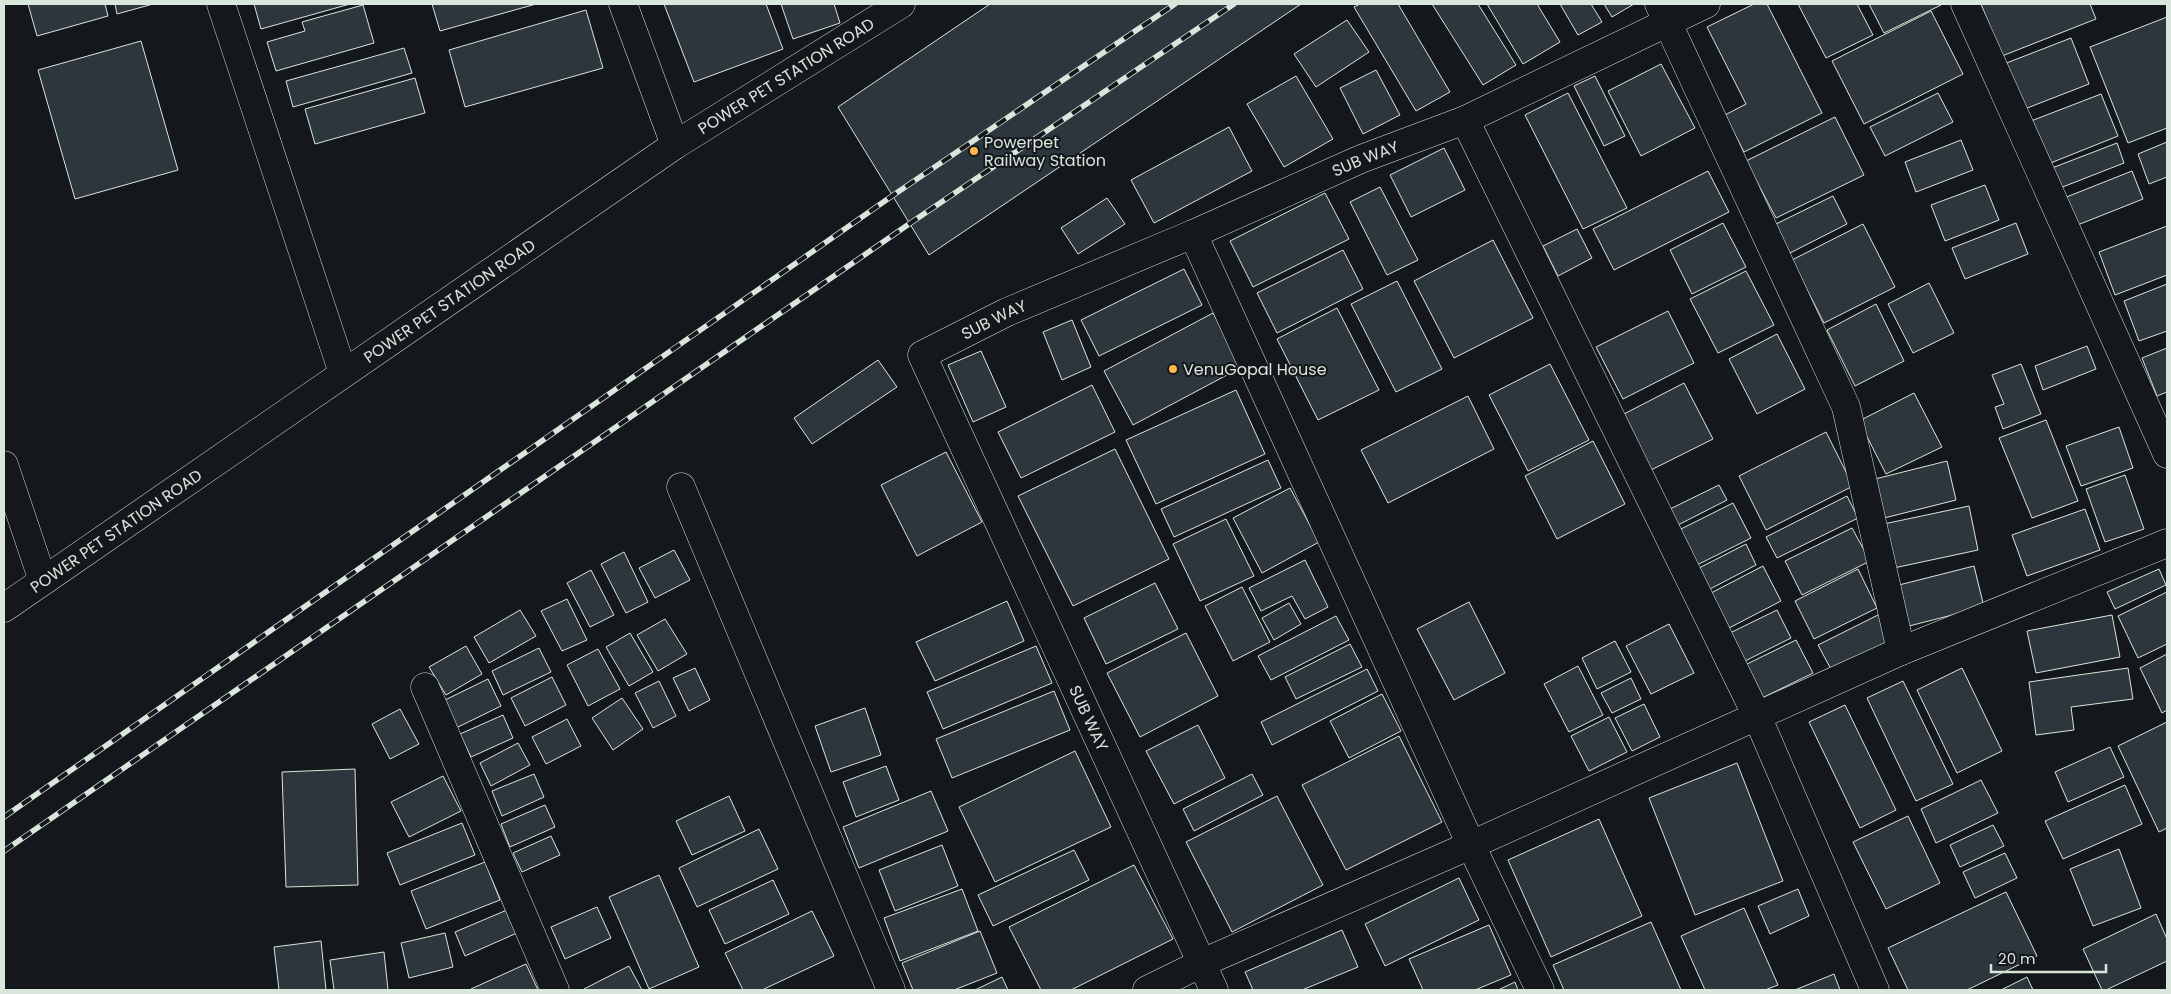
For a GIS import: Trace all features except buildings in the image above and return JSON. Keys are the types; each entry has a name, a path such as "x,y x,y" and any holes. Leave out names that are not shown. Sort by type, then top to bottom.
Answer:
{"street":[{"path":"221,4 343,374"},
{"path":"623,4 675,145"},
{"name":"POWER PET STATION ROAD","path":"4,608 675,145 901,4"},
{"name":"SUB WAY","path":"1214,990 922,355 1007,312 1193,234 1361,159 1465,120 1663,12 1706,4"},
{"path":"1965,4 2167,454"},
{"path":"1663,12 1846,407 1901,651"},
{"path":"1465,120 1756,716 1875,990"},
{"path":"1193,234 1471,845 1540,990"},
{"path":"4,465 43,581"},
{"path":"680,487 892,990"},
{"path":"1147,990 1202,963 1471,845 1901,651 2167,543"},
{"path":"425,687 555,990"}],"railway":[{"path":"4,817 892,196 1175,4"},
{"path":"4,851 909,224 1234,4"}],"place":[{"name":"Powerpet Railway Station","path":"974,151"},
{"name":"VenuGopal House","path":"1173,369"}]}
